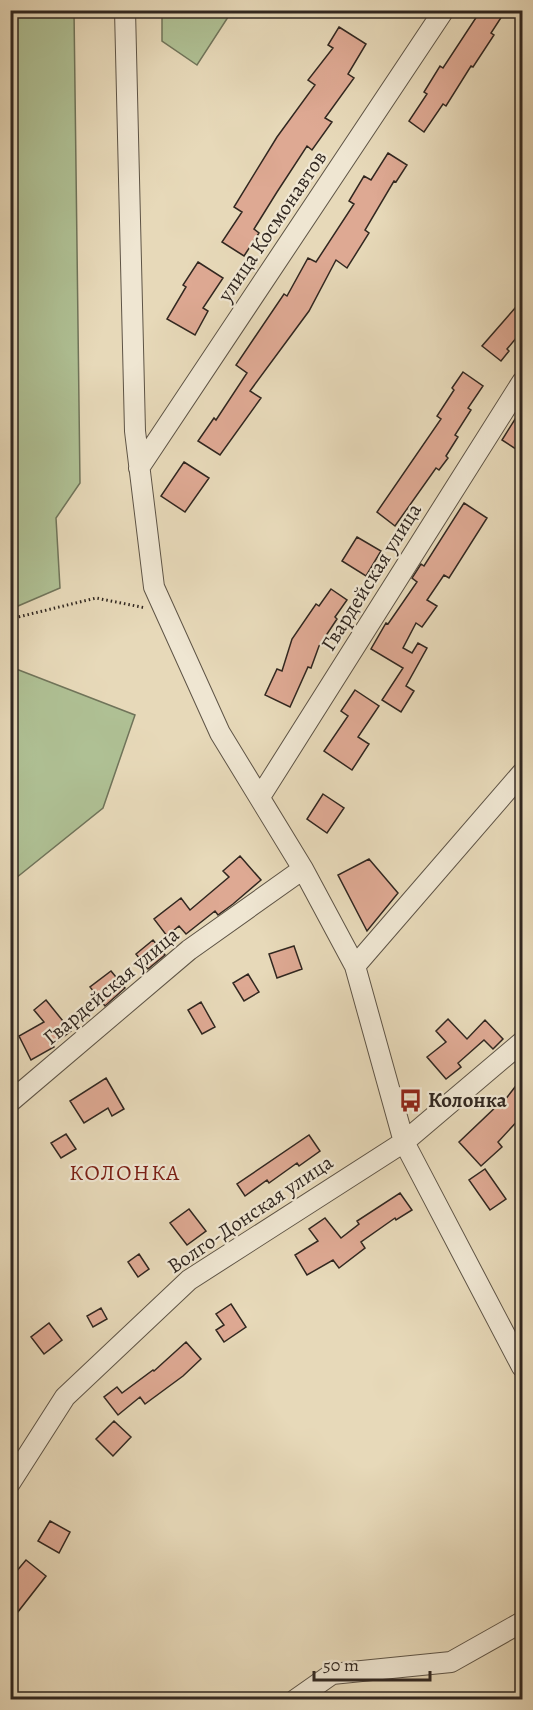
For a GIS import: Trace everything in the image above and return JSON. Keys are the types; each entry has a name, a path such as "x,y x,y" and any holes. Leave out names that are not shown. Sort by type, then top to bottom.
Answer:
{"street":[{"path":"125,10 135,431 154,587 220,733 303,869 355,966 404,1142 522,1367"},
{"name":"улица Космонавтов","path":"139,468 444,10"},
{"name":"Гвардейская улица","path":"260,797 522,382"},
{"path":"355,966 522,773"},
{"name":"Гвардейская улица","path":"10,1102 189,950 303,869"},
{"name":"Волго-Донская улица","path":"10,1483 65,1397 189,1280 404,1142 522,1042"},
{"path":"295,1700 332,1674 451,1662 522,1622"}],"path":[{"path":"10,619 96,598 165,611"}],"green space":[{"path":"162,10 232,11 197,65 162,41"},
{"path":"10,11 74,11 80,483 56,518 60,588 11,609"},
{"path":"11,667 135,715 103,808 11,882"}],"building":[{"path":"481,10 506,10 491,33 494,35 473,67 471,66 446,106 443,104 424,132 409,121 427,94 424,92 440,66 443,68"},
{"path":"339,27 366,44 348,74 354,78 325,118 332,122 312,150 307,146 254,229 259,233 244,256 222,242 242,212 234,207 277,137 315,85 308,80 333,48 328,45"},
{"path":"388,153 407,165 396,182 394,181 365,230 369,233 347,268 336,260 309,311 250,391 261,398 220,455 198,441 214,418 216,420 247,373 236,365 284,294 287,296 308,258 316,262 354,204 349,201 364,176 371,180"},
{"path":"198,262 223,278 203,308 208,311 195,335 167,319 186,287 183,285"},
{"path":"522,300 522,331 507,349 509,351 501,361 482,346"},
{"path":"463,372 483,386 468,408 471,410 455,435 458,437 446,456 448,458 439,470 436,468 395,526 377,512 441,419 437,416"},
{"path":"522,408 522,453 502,440"},
{"path":"184,462 209,478 185,512 161,496"},
{"path":"464,503 487,518 449,578 444,575 427,600 437,606 422,627 416,623 403,648 412,653 418,643 427,648 406,686 414,691 401,712 382,700 403,668 371,649 386,623 388,624 417,582 412,578 421,564 424,566"},
{"path":"357,537 381,551 366,576 342,561"},
{"path":"331,589 347,600 319,646 311,668 308,667 290,707 265,695 277,669 282,671 292,639 316,604 319,606"},
{"path":"355,690 379,706 358,737 369,744 352,770 324,751 348,716 341,711"},
{"path":"323,794 344,808 327,833 307,819"},
{"path":"240,856 261,880 218,915 215,911 186,934 179,926 167,936 154,919 181,898 190,910 229,877 223,871"},
{"path":"369,859 398,893 367,931 338,875"},
{"path":"153,940 165,955 148,969 136,954"},
{"path":"294,946 302,969 277,978 269,954"},
{"path":"111,971 125,988 105,1006 90,987"},
{"path":"248,974 259,992 244,1001 233,983"},
{"path":"46,1000 71,1031 53,1045 54,1047 31,1060 19,1036 44,1022 34,1010"},
{"path":"201,1002 215,1027 202,1034 188,1010"},
{"path":"448,1019 467,1039 485,1020 503,1039 493,1049 484,1040 458,1063 461,1067 446,1079 427,1057 446,1042 436,1031"},
{"path":"106,1078 124,1109 112,1116 108,1108 84,1123 70,1101"},
{"path":"522,1078 522,1116 498,1142 502,1147 481,1166 459,1142 499,1104 501,1105"},
{"path":"66,1134 76,1149 61,1158 51,1143"},
{"path":"309,1135 320,1151 299,1166 297,1163 269,1183 267,1180 245,1196 237,1184"},
{"path":"485,1169 506,1199 490,1210 469,1180"},
{"path":"400,1193 412,1210 396,1220 395,1218 361,1242 365,1248 339,1268 333,1260 307,1275 295,1255 318,1241 309,1229 325,1218 341,1238 359,1224 357,1221"},
{"path":"189,1209 206,1231 187,1245 170,1223"},
{"path":"139,1254 149,1269 138,1277 128,1262"},
{"path":"231,1304 246,1327 224,1342 216,1330 224,1325 216,1314"},
{"path":"101,1308 107,1319 93,1327 87,1316"},
{"path":"49,1323 62,1340 44,1354 31,1337"},
{"path":"186,1342 201,1359 183,1376 145,1404 140,1397 118,1415 104,1397 117,1387 122,1393 154,1371"},
{"path":"114,1421 131,1437 113,1456 96,1439"},
{"path":"50,1521 70,1532 59,1553 38,1541"},
{"path":"26,1560 46,1576 10,1622 10,1579"}],"place":[{"name":"Колонка","path":"410,1100"}],"district":[{"name":"КОЛОНКА","path":"125,1172"}]}
